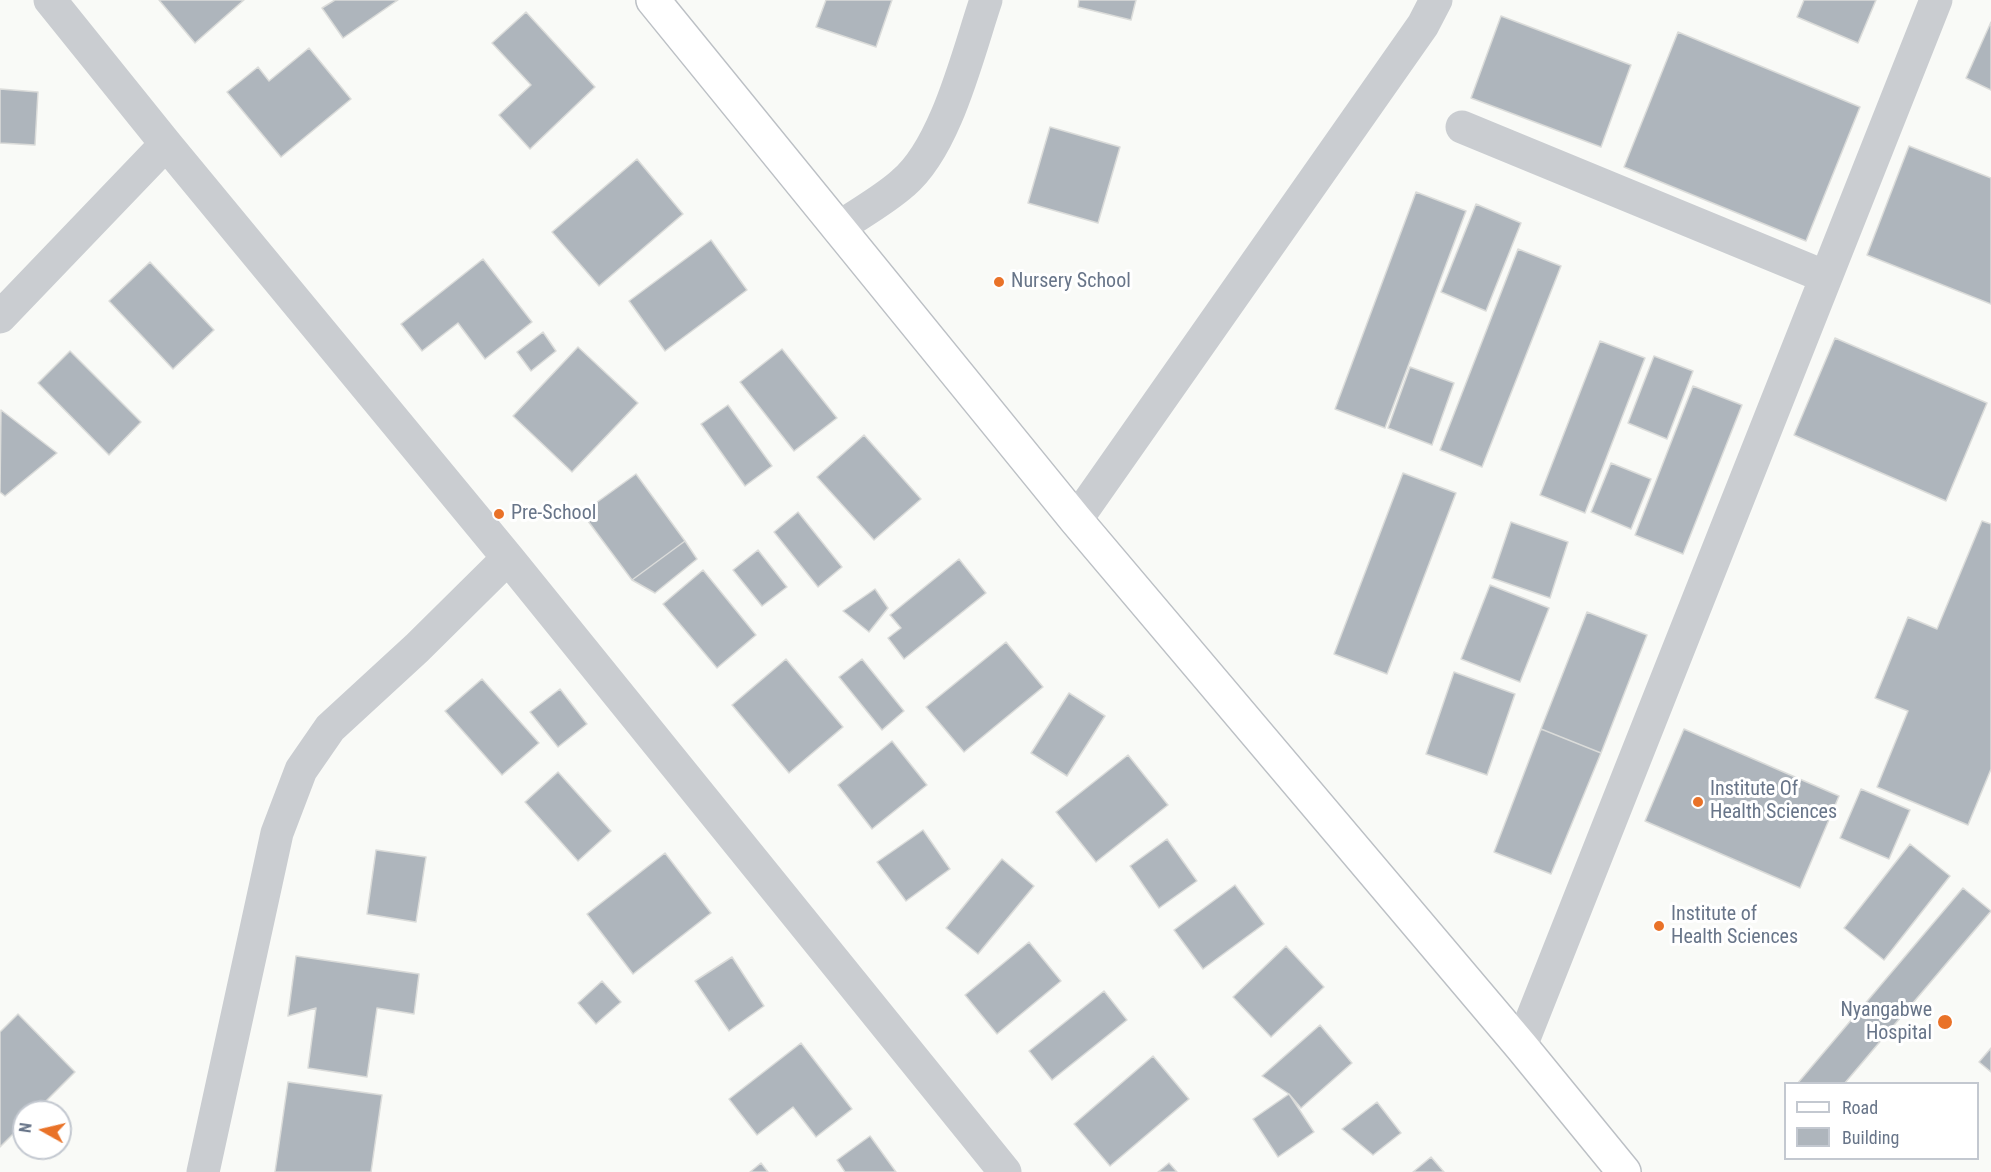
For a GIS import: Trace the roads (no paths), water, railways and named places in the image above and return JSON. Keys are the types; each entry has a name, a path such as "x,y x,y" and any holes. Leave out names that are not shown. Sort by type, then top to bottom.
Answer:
{"main road":[{"path":"653,0 1076,520 1521,1046 1624,1172"}],"street":[{"path":"50,0 508,558 1005,1172"},
{"path":"838,228 904,183 929,154 946,117 986,0"},
{"path":"1076,520 1423,25 1436,0"},
{"path":"1521,1046 1935,0"},
{"path":"1462,127 1826,277"},
{"path":"0,317 166,144"},
{"path":"203,1172 277,832 301,771 330,728 417,648 508,558"}],"place":[{"name":"Nursery School","path":"999,282"},
{"name":"Pre-School","path":"499,514"},
{"name":"Institute Of Health Sciences","path":"1698,802"},
{"name":"Institute of Health Sciences","path":"1659,926"},
{"name":"Nyangabwe Hospital","path":"1945,1022"}]}
